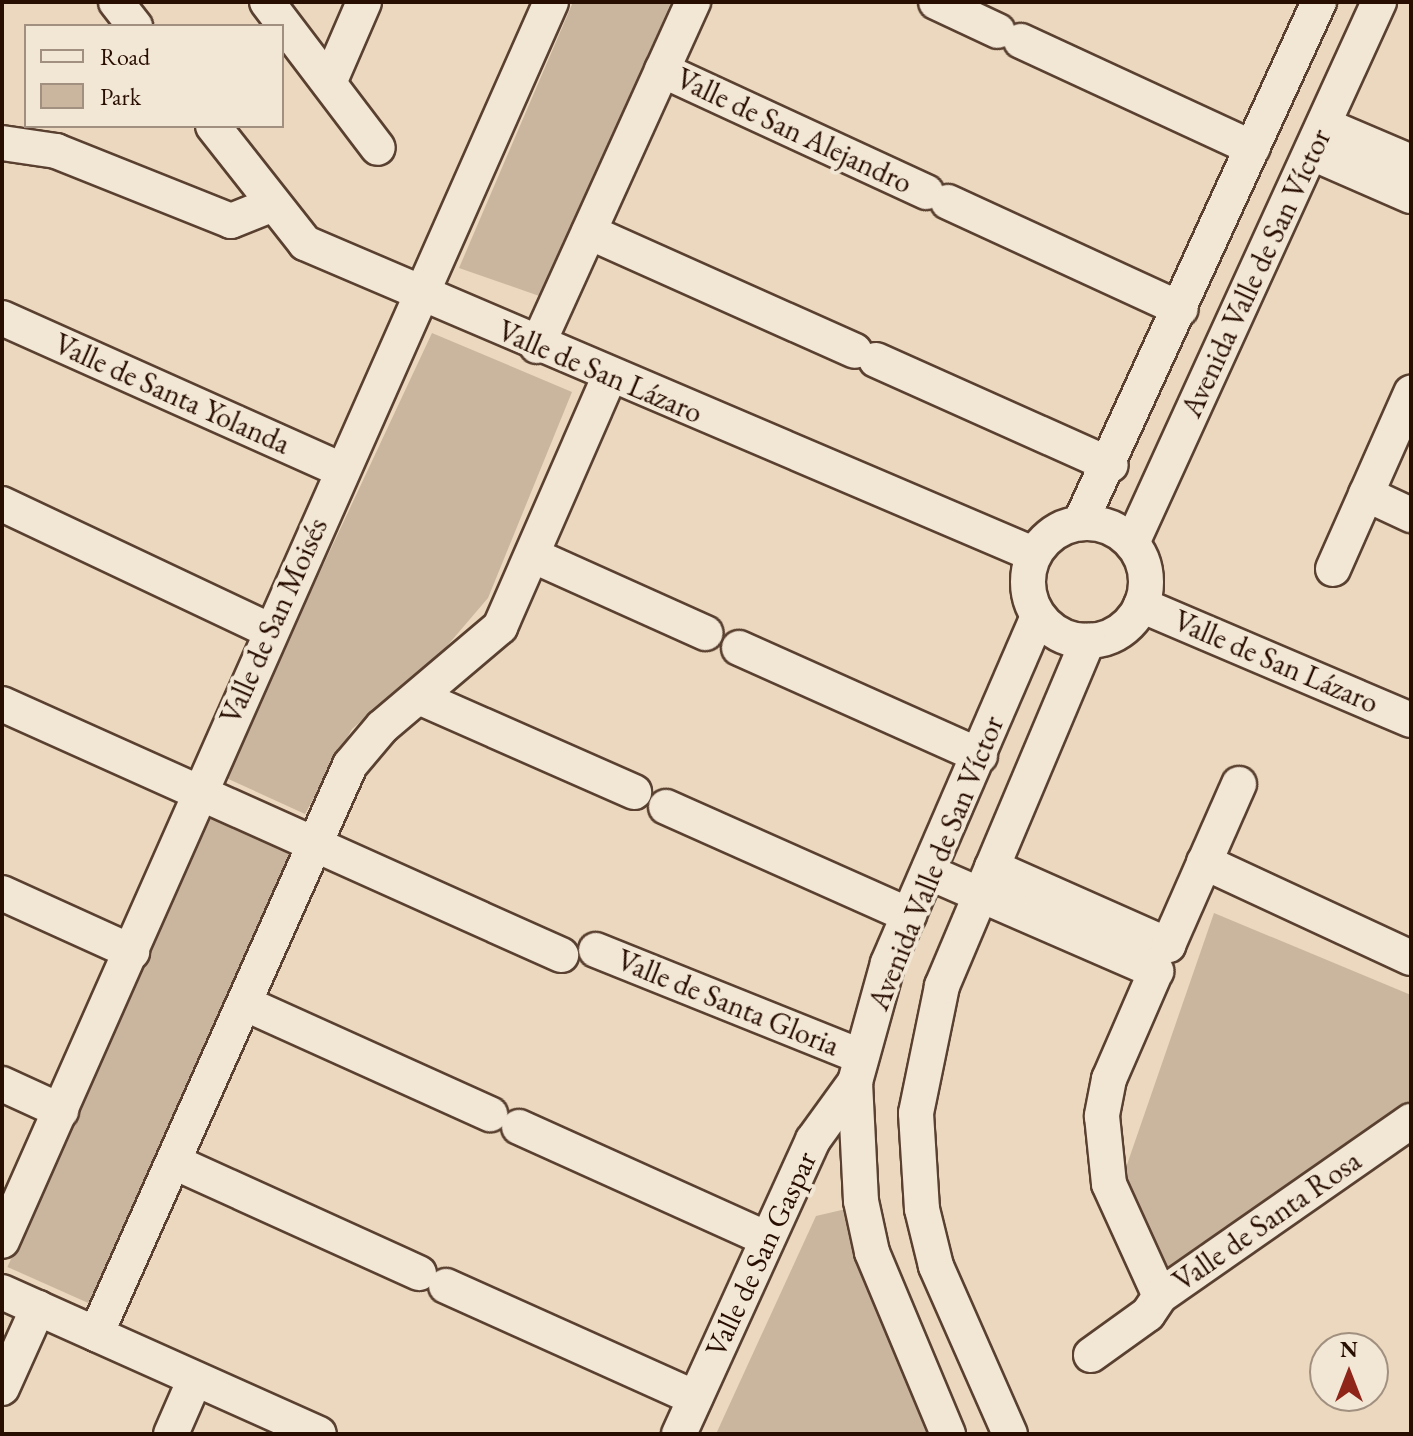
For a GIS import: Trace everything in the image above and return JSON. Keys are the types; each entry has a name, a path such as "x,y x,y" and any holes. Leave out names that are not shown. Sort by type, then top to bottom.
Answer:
{"street":[{"path":"116,2 133,24"},
{"path":"267,2 284,24"},
{"path":"329,83 364,2"},
{"name":"Valle de San Moisés","path":"2,1241 132,952 196,791 271,631 551,2"},
{"path":"537,346 693,2"},
{"path":"936,2 1253,148"},
{"name":"Avenida Valle de San Víctor","path":"1080,523 1111,465 1319,2"},
{"name":"Avenida Valle de San Víctor","path":"1132,543 1318,139 1377,3"},
{"path":"284,24 378,148"},
{"name":"Valle de San Alejandro","path":"662,70 1181,309"},
{"name":"Valle de San Lázaro","path":"215,128 305,243 609,377 1033,554"},
{"path":"1318,139 1411,162"},
{"path":"1318,139 1411,196"},
{"path":"2,143 56,151 236,222 273,204"},
{"path":"589,232 1111,465"},
{"name":"Valle de Santa Yolanda","path":"2,318 342,470"},
{"path":"96,1334 246,1004 350,765 382,727 421,698 500,627 534,556 609,377"},
{"path":"1333,569 1411,393"},
{"path":"1366,494 1411,515"},
{"path":"2,504 271,631"},
{"path":"1080,523 1111,528 1132,543 1146,583 1141,605 1128,625 1088,641 1058,634 1038,616 1027,583 1033,554 1054,532 1080,523"},
{"path":"534,556 705,633"},
{"name":"Valle de San Lázaro","path":"1141,605 1411,720"},
{"name":"Avenida Valle de San Víctor","path":"948,1434 872,1252 861,1201 858,1069 909,915 1038,616"},
{"name":"Avenida Valle de San Víctor","path":"1010,1434 936,1266 915,1151 922,1054 985,881 1088,641"},
{"path":"739,648 980,756"},
{"path":"421,698 634,792"},
{"path":"2,704 196,791 317,841 561,955"},
{"path":"1160,1296 1113,1196 1102,1116 1109,1079 1239,784"},
{"path":"666,807 909,915"},
{"path":"1204,862 1411,958"},
{"path":"928,872 985,881 1162,958"},
{"path":"2,893 132,952"},
{"name":"Valle de Santa Gloria","path":"596,950 858,1069"},
{"path":"246,1004 765,1238"},
{"name":"Valle de San Gaspar","path":"679,1434 765,1238 813,1140 858,1069"},
{"path":"2,1084 61,1111"},
{"name":"Valle de Santa Rosa","path":"1091,1355 1148,1314 1160,1296 1411,1121"},
{"path":"174,1162 695,1398"},
{"path":"2,1292 319,1434"},
{"path":"2,1388 38,1308"},
{"path":"171,1434 195,1379"}],"green space":[{"path":"573,2 671,2 545,298 459,268"},
{"path":"432,333 572,392 488,598 441,653 352,729 305,814 224,777"},
{"path":"210,812 296,850 93,1305 7,1267"},
{"path":"1214,913 1411,995 1411,1103 1168,1272 1122,1179"},
{"path":"846,1209 937,1434 716,1434 816,1216"}]}
